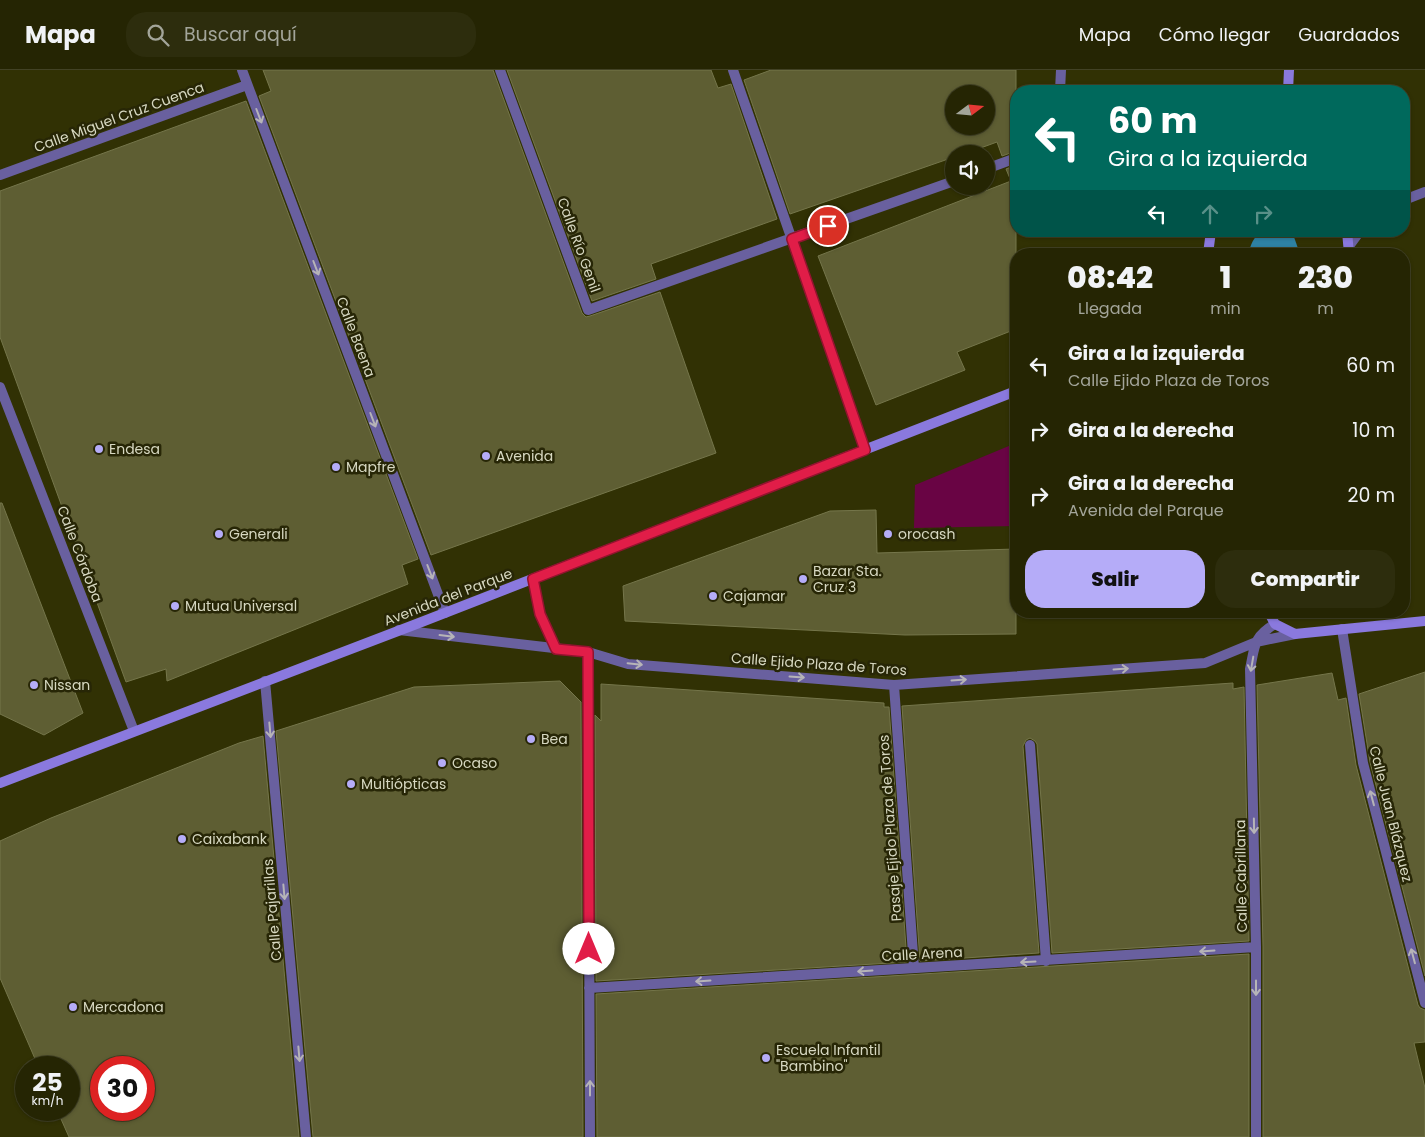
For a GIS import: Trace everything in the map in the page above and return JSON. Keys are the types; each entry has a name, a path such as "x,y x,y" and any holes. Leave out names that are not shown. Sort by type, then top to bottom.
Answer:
{"street":[{"name":"Calle Baena","path":"242,70 445,613"},
{"name":"Calle Río Genil","path":"500,70 588,310 792,239"},
{"path":"733,70 865,450"},
{"path":"1061,85 1062,70"},
{"path":"1288,85 1289,70"},
{"name":"Calle Miguel Cruz Cuenca","path":"0,175 247,85"},
{"path":"995,166 1010,160"},
{"path":"792,239 945,184"},
{"path":"1410,198 1425,192"},
{"path":"1350,248 1357,237"},
{"name":"Calle Córdoba","path":"0,387 134,731"},
{"name":"Avenida del Parque","path":"0,783 445,613 1010,393"},
{"path":"533,579 540,614 556,649"},
{"path":"1272,618 1275,624 1296,634"},
{"name":"Calle Ejido Plaza de Toros","path":"399,630 588,652 628,664 894,685 1205,663 1256,642 1296,634 1425,621"},
{"path":"1256,642 1263,632 1275,624"},
{"name":"Calle Juan Blázquez","path":"1342,629 1363,763 1425,1003"},
{"name":"Calle Cabrillana","path":"1256,642 1250,669 1256,947 1256,1137"},
{"path":"588,652 590,1137"},
{"name":"Calle Pajarillas","path":"265,681 306,1137"},
{"name":"Pasaje Ejido Plaza de Toros","path":"894,685 914,968"},
{"path":"1030,745 1046,961"},
{"name":"Calle Arena","path":"589,988 1256,947"}],"shaded area":[{"path":"1010,445 1010,526 914,528 915,485"}],"water":[{"path":"1256,237 1294,237 1298,248 1250,248"}],"building":[{"path":"263,70 493,70 582,313 586,317 590,316 660,292 716,453 431,555 259,96 271,91"},
{"path":"507,70 711,70 718,88 731,84 777,219 651,264 656,279 592,301"},
{"path":"771,70 1016,70 1016,85 1010,85 1010,153 1002,156 997,142 989,145 945,145 945,160 790,214 744,80"},
{"path":"246,101 418,559 402,565 408,584 167,681 166,669 126,682 0,337 0,191"},
{"path":"1010,167 1010,179 1006,169"},
{"path":"1010,181 1010,237 1016,237 1016,248 1010,248 1010,331 957,352 965,370 876,405 818,256 975,195 995,195 995,187"},
{"path":"0,503 2,503 83,713 44,735 0,714"},
{"path":"876,510 877,553 1010,549 1010,618 1016,618 1016,634 905,635 625,621 623,586 830,511"},
{"path":"1425,672 1425,976 1370,762 1359,694"},
{"path":"1332,673 1338,700 1346,698 1356,765 1418,1005 1425,1010 1425,1042 1414,1043 1425,1088 1425,1137 1263,1137 1263,947 1257,685"},
{"path":"560,681 581,702 583,1137 313,1137 276,731 414,687"},
{"path":"1233,683 1233,689 1244,687 1249,941 1052,953 1037,744 1030,738 1026,740 1023,746 1039,953 920,961 902,706"},
{"path":"601,684 884,703 884,707 889,707 907,962 596,981 595,715 601,721"},
{"path":"263,736 299,1137 69,1137 62,1121 80,1121 80,1056 34,1056 0,978 0,841 51,818 239,743"},
{"path":"1249,954 1249,1137 597,1137 596,994"}],"place":[{"name":"Endesa","path":"99,449"},
{"name":"Avenida","path":"486,456"},
{"name":"Mapfre","path":"336,467"},
{"name":"Generali","path":"219,534"},
{"name":"orocash","path":"888,534"},
{"name":"Bazar Sta. Cruz 3","path":"803,579"},
{"name":"Cajamar","path":"713,596"},
{"name":"Mutua Universal","path":"175,606"},
{"name":"Nissan","path":"34,685"},
{"name":"Bea","path":"531,739"},
{"name":"Ocaso","path":"442,763"},
{"name":"Multiópticas","path":"351,784"},
{"name":"Caixabank","path":"182,839"},
{"name":"Mercadona","path":"73,1007"},
{"name":"Escuela Infantil \"Bambino\"","path":"766,1058"}],"route":[{"path":"589,949 588,652 556,649 540,614 533,579 865,450 792,239 828,226"}]}
